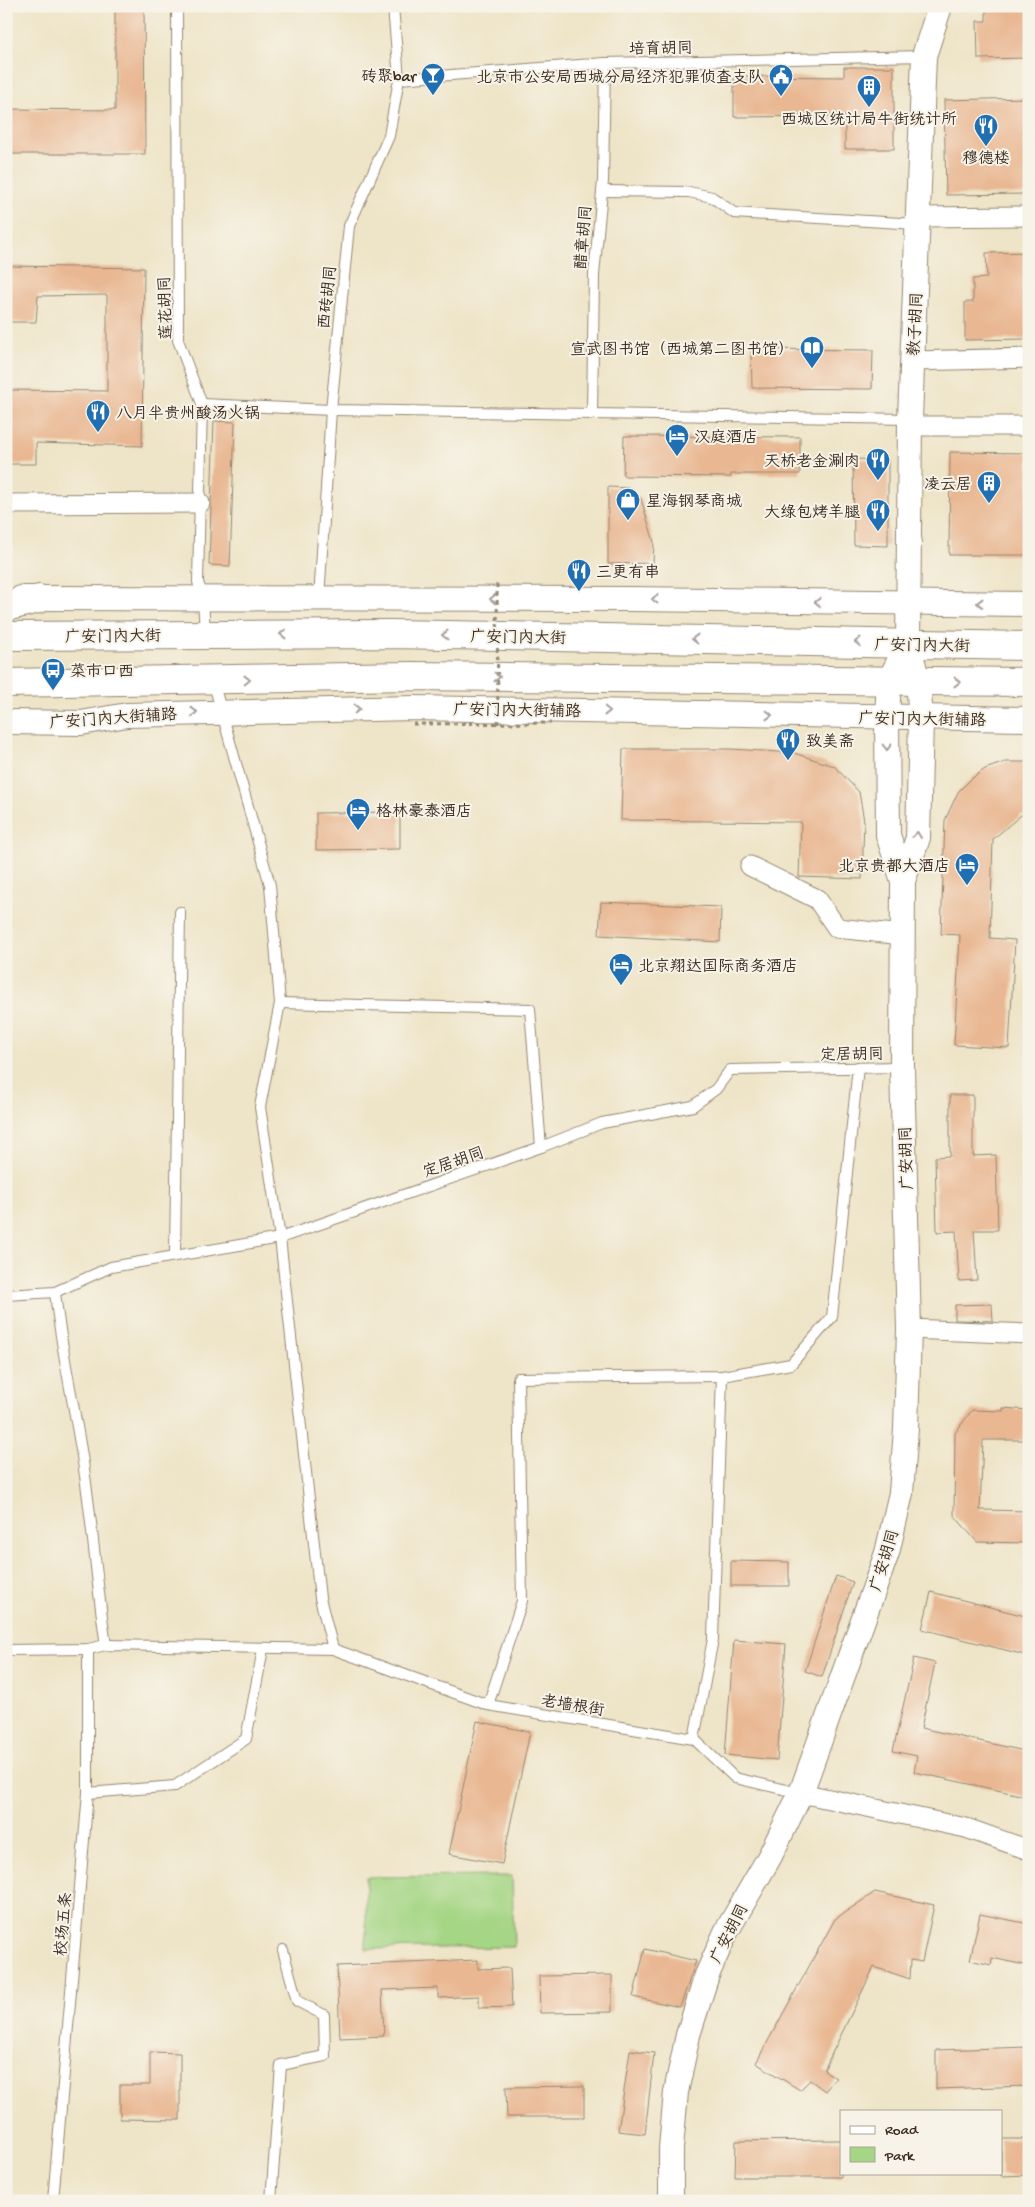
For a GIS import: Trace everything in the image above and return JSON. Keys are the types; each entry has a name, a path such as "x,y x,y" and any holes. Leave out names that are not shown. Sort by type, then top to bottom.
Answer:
{"main road":[{"path":"6,607 39,599"},
{"name":"广安门内大街","path":"6,636 205,634 458,635 1029,646"},
{"path":"6,684 410,676 1029,682"}],"street":[{"name":"教子胡同","path":"908,644 910,422 924,56 940,6"},
{"path":"918,221 1029,216"},
{"path":"912,361 1029,358"},
{"path":"910,422 1029,426"},
{"path":"6,504 200,503"},
{"path":"6,598 631,599 1029,604"},
{"path":"890,681 908,644"},
{"name":"广安胡同","path":"903,881 918,838 920,719 918,681 908,644"},
{"name":"广安胡同","path":"671,2201 671,2148 676,2092 688,2035 707,1975 726,1932 770,1856 801,1793 887,1554 901,1493 906,1430 909,1329 902,1067 903,881 888,835 887,718 890,681"},
{"name":"广安门内大街辅路","path":"6,722 81,723 127,715 221,711 532,709 920,719 1029,719"},
{"path":"750,866 817,899 837,928 903,934"},
{"path":"909,1329 1028,1334"},
{"path":"801,1793 966,1828 1029,1850"}],"lane":[{"name":"莲花胡同","path":"177,6 178,340 202,404 198,582 203,598 205,634"},
{"name":"西砖胡同","path":"319,600 331,410 349,226 389,136 399,79 393,6"},
{"name":"培育胡同","path":"399,79 605,64 924,56"},
{"name":"醋章胡同","path":"592,414 594,275 602,191 605,64"},
{"path":"602,191 689,192 712,197 734,213 918,221"},
{"path":"202,404 331,410 910,422"},
{"path":"213,680 270,885 280,1003 260,1108 280,1238 320,1598 333,1649"},
{"path":"176,1255 180,912"},
{"path":"280,1003 530,1009 541,1147"},
{"path":"488,1705 522,1601 518,1378 722,1376 791,1364 832,1317 858,1067"},
{"name":"定居胡同","path":"6,1295 55,1292 111,1267 280,1238 541,1147 602,1123 693,1106 716,1089 730,1070 902,1067"},
{"path":"55,1292 60,1333 87,1490 97,1586 106,1645"},
{"path":"722,1376 713,1639 694,1739 735,1778 801,1793"},
{"name":"老墙根街","path":"6,1650 88,1649 106,1645 333,1649 488,1705 694,1739"},
{"name":"校场五条","path":"53,2201 88,1794 88,1649"},
{"path":"88,1794 176,1786 246,1739 263,1649"},
{"path":"271,2201 281,2065 326,2056 324,2015 297,2002 283,1950"}],"path":[{"path":"497,584 498,725"},
{"path":"413,724 498,725 551,723"},
{"path":"1028,1334 1029,1270"}],"green space":[{"path":"512,1876 514,1947 366,1949 366,1877"}],"building":[{"path":"115,6 144,6 145,154 6,154 6,109 115,110"},
{"path":"986,6 1029,6 1029,58 978,59 977,21 986,21"},
{"path":"844,67 894,67 894,149 845,149 845,116 734,117 734,76 844,77"},
{"name":"穆德楼","path":"1027,98 1029,194 946,195 944,100"},
{"path":"1029,252 1029,339 965,340 965,302 973,302 973,279 987,278 986,253"},
{"path":"6,266 144,268 142,446 36,443 36,464 6,464 6,390 107,391 107,295 38,296 36,322 6,322"},
{"name":"宣武图书馆（西城第二图书馆）","path":"751,349 873,350 872,389 752,388"},
{"path":"214,421 235,422 230,566 209,565"},
{"name":"汉庭酒店","path":"624,436 800,437 800,474 731,474 731,477 623,476"},
{"name":"凌云居","path":"950,452 1029,453 1029,555 949,555"},
{"path":"853,459 888,460 888,546 854,545"},
{"name":"星海钢琴商城","path":"608,487 630,488 641,499 654,542 653,563 608,564"},
{"path":"623,749 731,749 794,753 834,766 859,792 864,821 862,879 799,877 801,822 621,820"},
{"name":"北京贵都大酒店","path":"1005,762 1029,762 1029,815 1021,815 993,839 990,938 1015,940 1009,1048 954,1045 960,935 941,934 945,820 958,792 971,779 985,769"},
{"name":"格林豪泰酒店","path":"400,812 400,849 316,850 316,813"},
{"path":"601,902 721,907 720,942 599,935"},
{"path":"950,1095 973,1095 973,1156 996,1155 998,1230 974,1230 977,1280 959,1281 956,1231 937,1232 935,1157 950,1156"},
{"path":"992,1304 993,1321 955,1320 955,1305"},
{"path":"1003,1408 1029,1410 1029,1440 983,1440 980,1510 1029,1511 1029,1543 977,1542 954,1515 955,1433 972,1410 1003,1411"},
{"path":"731,1561 789,1562 789,1586 731,1586"},
{"path":"836,1576 853,1582 822,1677 805,1671"},
{"path":"931,1592 1029,1617 1029,1656 922,1629"},
{"path":"734,1640 786,1644 777,1760 725,1755"},
{"path":"914,1658 935,1663 921,1728 1029,1752 1029,1797 914,1772 917,1756 893,1751"},
{"path":"477,1721 530,1732 502,1864 449,1854"},
{"path":"875,1892 934,1905 922,1962 911,1960 910,1979 874,1967 824,2070 836,2078 825,2091 810,2080 800,2090 756,2063 835,1919"},
{"path":"980,1914 1029,1924 1029,1966 992,1958 991,1965 970,1960"},
{"path":"645,1949 696,1961 680,2007 633,1997"},
{"path":"478,1960 478,1969 510,1968 512,2007 479,2008 479,1996 438,1998 438,1988 382,1990 384,2036 340,2038 337,1966"},
{"path":"612,1975 612,2012 540,2013 539,1976"},
{"path":"1029,2047 1029,2086 936,2089 936,2050"},
{"path":"630,2050 654,2053 645,2134 618,2131"},
{"path":"150,2052 180,2053 180,2120 120,2119 120,2085 150,2085"},
{"path":"584,2086 584,2117 507,2117 506,2087"},
{"path":"1002,2139 1029,2139 1029,2175 1001,2176"},
{"path":"840,2140 841,2177 735,2177 736,2141"}],"place":[{"name":"砖聚bar","path":"433,96"},
{"name":"北京市公安局西城分局经济犯罪侦查支队","path":"781,97"},
{"name":"西城区统计局牛街统计所","path":"869,108"},
{"name":"穆德楼","path":"986,147"},
{"name":"宣武图书馆（西城第二图书馆）","path":"812,369"},
{"name":"八月半贵州酸汤火锅","path":"98,433"},
{"name":"汉庭酒店","path":"677,457"},
{"name":"天桥老金涮肉","path":"878,481"},
{"name":"凌云居","path":"989,504"},
{"name":"星海钢琴商城","path":"628,521"},
{"name":"大绿包烤羊腿","path":"878,532"},
{"name":"三更有串","path":"579,592"},
{"name":"菜市口西","path":"53,691"},
{"name":"致美斋","path":"788,761"},
{"name":"格林豪泰酒店","path":"358,831"},
{"name":"北京贵都大酒店","path":"967,886"},
{"name":"北京翔达国际商务酒店","path":"621,986"}]}
